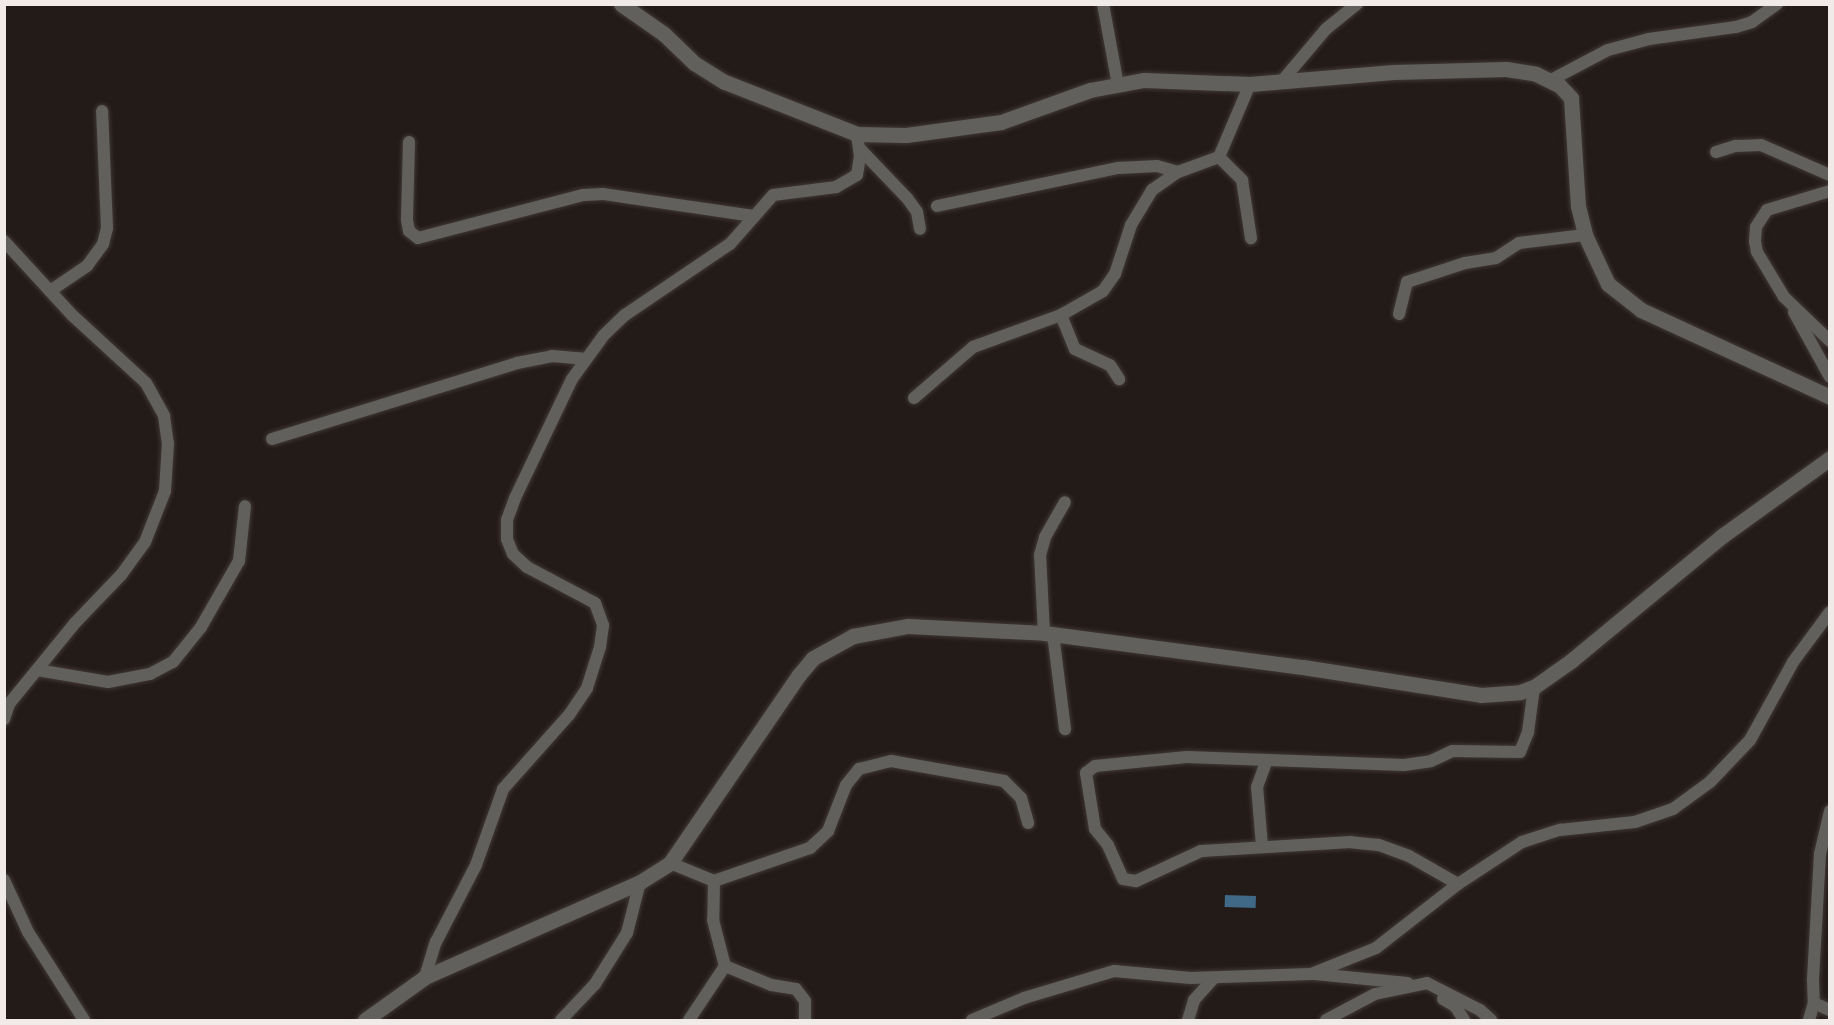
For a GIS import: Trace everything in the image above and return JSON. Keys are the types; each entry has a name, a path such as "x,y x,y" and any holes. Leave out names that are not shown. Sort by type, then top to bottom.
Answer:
{"street":[{"path":"1103,4 1118,85"},
{"path":"1282,81 1326,29 1357,4"},
{"path":"1551,80 1608,50 1649,39 1736,27 1777,4"},
{"path":"630,7 694,63 725,82 858,141 1001,122 1118,85 1171,79 1250,84 1367,73 1506,69 1551,80 1571,98 1578,206 1585,235 1602,277 1641,310 1830,397"},
{"path":"914,398 973,347 1061,315 1094,297 1110,282 1140,209 1152,190 1178,172 1219,157 1250,84"},
{"path":"50,291 87,266 103,244 107,228 102,111"},
{"path":"425,977 436,942 476,865 503,789 569,715 587,688 600,647 603,625 595,603 527,567 513,555 507,539 507,520 515,498 584,359 625,315 729,244 773,195 846,183 860,166 858,141"},
{"path":"858,141 866,159 907,198 917,212 920,229"},
{"path":"410,142 407,220 409,231 418,238 583,195 612,195 754,216"},
{"path":"1716,153 1736,146 1761,145 1830,175"},
{"path":"1219,157 1242,180 1251,238"},
{"path":"937,206 1118,168 1157,166 1178,172"},
{"path":"1830,191 1767,210 1756,226 1757,252 1791,306 1830,377"},
{"path":"1399,314 1407,282 1465,263 1496,258 1519,243 1585,235"},
{"path":"4,241 50,291 146,383 164,416 168,463 158,515 145,542 121,575 7,703 4,718"},
{"path":"1791,306 1830,340"},
{"path":"1061,315 1075,349 1110,366 1119,379"},
{"path":"272,439 517,363 552,356 584,359"},
{"path":"365,1020 425,977 640,882 670,863 798,676 835,644 874,630 908,626 1048,634 1303,667 1480,695 1534,687 1650,598 1731,529 1830,458"},
{"path":"1065,502 1045,537 1040,555 1048,634 1065,729"},
{"path":"37,670 86,681 108,682 150,674 173,662 208,618 239,561 244,506"},
{"path":"1311,974 1376,948 1504,851 1539,835 1635,822 1673,809 1692,797 1750,740 1793,662 1830,612"},
{"path":"1458,884 1409,856 1366,842 1201,851 1136,881 1123,879 1108,845 1095,829 1086,773 1095,766 1186,757 1266,762 1419,765 1452,751 1520,752 1528,732 1534,687"},
{"path":"1262,846 1257,794 1266,762"},
{"path":"670,863 714,881 780,860 818,844 828,831 846,785 859,769 875,763 909,763 1004,781 1021,798 1028,823"},
{"path":"1809,1020 1814,1003 1821,854 1830,811"},
{"path":"4,880 28,933 84,1020"},
{"path":"688,1020 717,983 725,966 713,920 714,881"},
{"path":"561,1020 595,984 627,933 640,882"},
{"path":"725,966 771,985 796,989 805,1001 805,1020"},
{"path":"972,1020 1024,998 1114,971 1214,978 1311,974 1412,984 1427,983 1491,1020"},
{"path":"1188,1020 1194,1000 1214,978"},
{"path":"1326,1020 1375,994 1412,984 1455,1006 1464,1020"},
{"path":"1814,1003 1830,1010"}],"water":[{"path":"1225,895 1256,896 1256,908 1225,907"}]}
